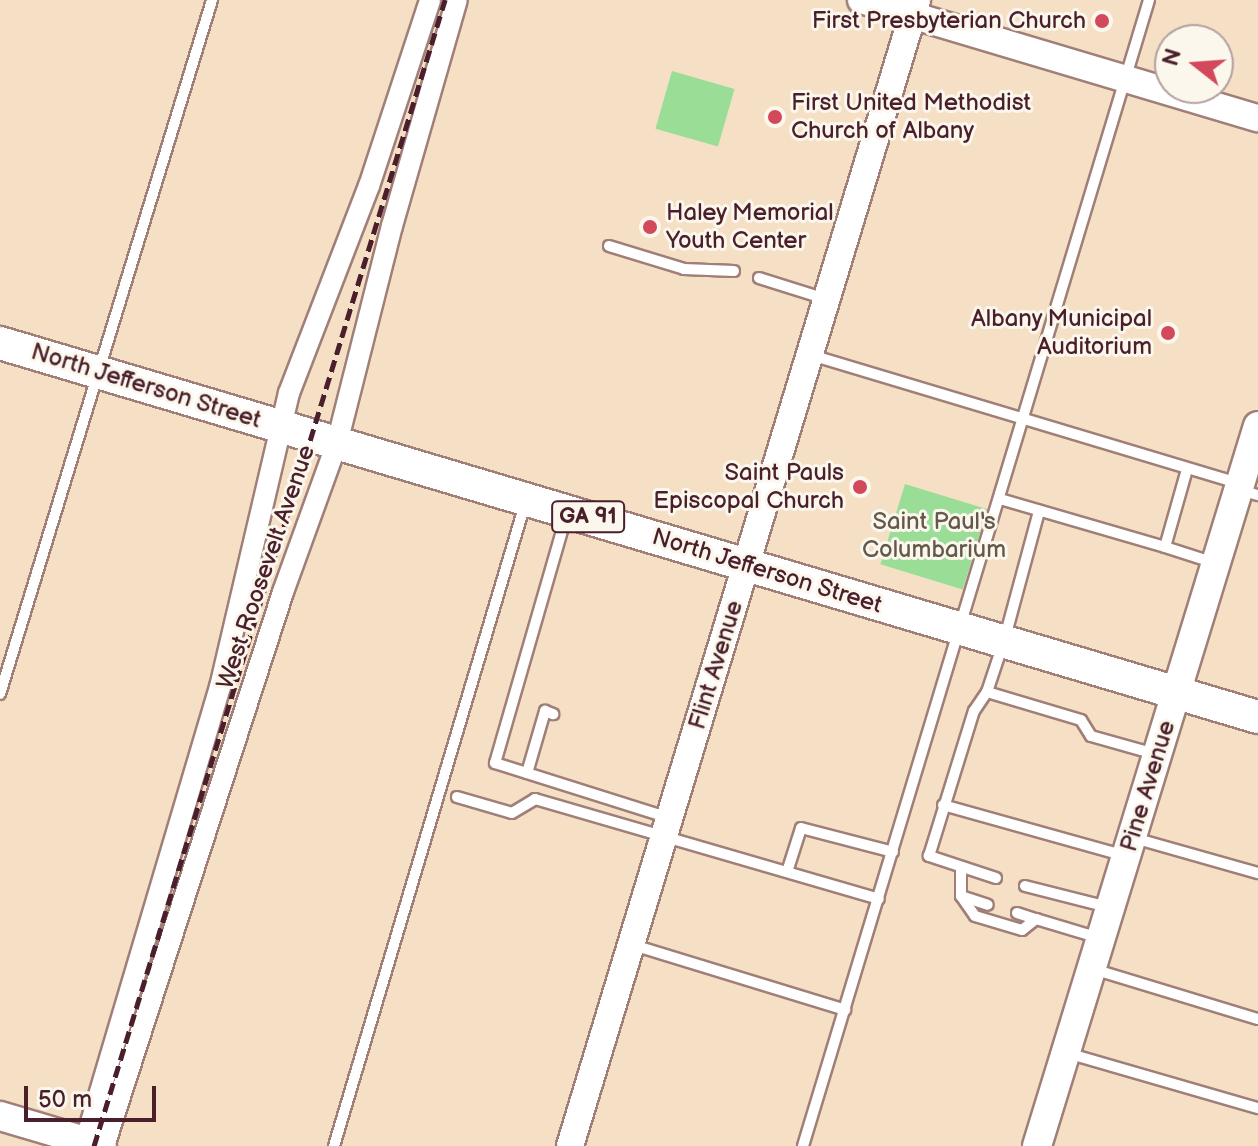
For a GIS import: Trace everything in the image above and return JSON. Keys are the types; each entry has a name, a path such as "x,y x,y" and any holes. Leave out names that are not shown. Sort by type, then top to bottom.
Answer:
{"main road":[{"name":"North Jefferson Street","path":"0,343 1258,717"},
{"name":"Pine Avenue","path":"1037,1146 1216,563 1246,489 1258,426"},
{"path":"0,1116 94,1145"}],"street":[{"name":"West Roosevelt Avenue","path":"94,1145 220,687 280,426 369,186 430,0"},
{"name":"West Roosevelt Avenue","path":"94,1145 337,443 457,0"},
{"path":"861,0 914,8 1125,78 1258,118"},
{"name":"Flint Avenue","path":"570,1146 914,8"}],"lane":[{"path":"0,694 212,0"},
{"path":"803,1146 962,629 1149,0"},
{"path":"609,246 684,269 734,271"},
{"path":"759,278 826,299"},
{"path":"809,355 1246,489"},
{"path":"1165,547 1187,469"},
{"path":"334,1146 527,499"},
{"path":"1000,499 1216,563"},
{"path":"568,511 495,763 787,872 879,899"},
{"path":"996,878 929,856 974,711 987,692 1004,641 1039,511"},
{"path":"987,692 1081,720 1091,736 1157,755"},
{"path":"527,773 545,711 553,714"},
{"path":"457,797 512,813 535,799 667,826"},
{"path":"943,805 1258,873"},
{"path":"787,872 801,828 893,852"},
{"path":"961,867 961,896 975,916 1022,930 1036,919"},
{"path":"1025,886 1110,908"},
{"path":"961,896 988,905"},
{"path":"1017,913 1100,938"},
{"path":"631,944 845,1010"},
{"path":"1092,969 1258,1019"},
{"path":"1066,1053 1258,1108"}],"green space":[{"path":"672,71 734,89 718,147 655,129"},
{"name":"Saint Paul's Columbarium","path":"905,484 987,509 963,589 880,564"}],"railway":[{"path":"94,1146 445,0"}],"place":[{"name":"First Presbyterian Church","path":"1102,21"},
{"name":"First United Methodist Church of Albany","path":"775,117"},
{"name":"Haley Memorial Youth Center","path":"650,227"},
{"name":"Albany Municipal Auditorium","path":"1168,333"},
{"name":"Saint Pauls Episcopal Church","path":"860,487"}]}
